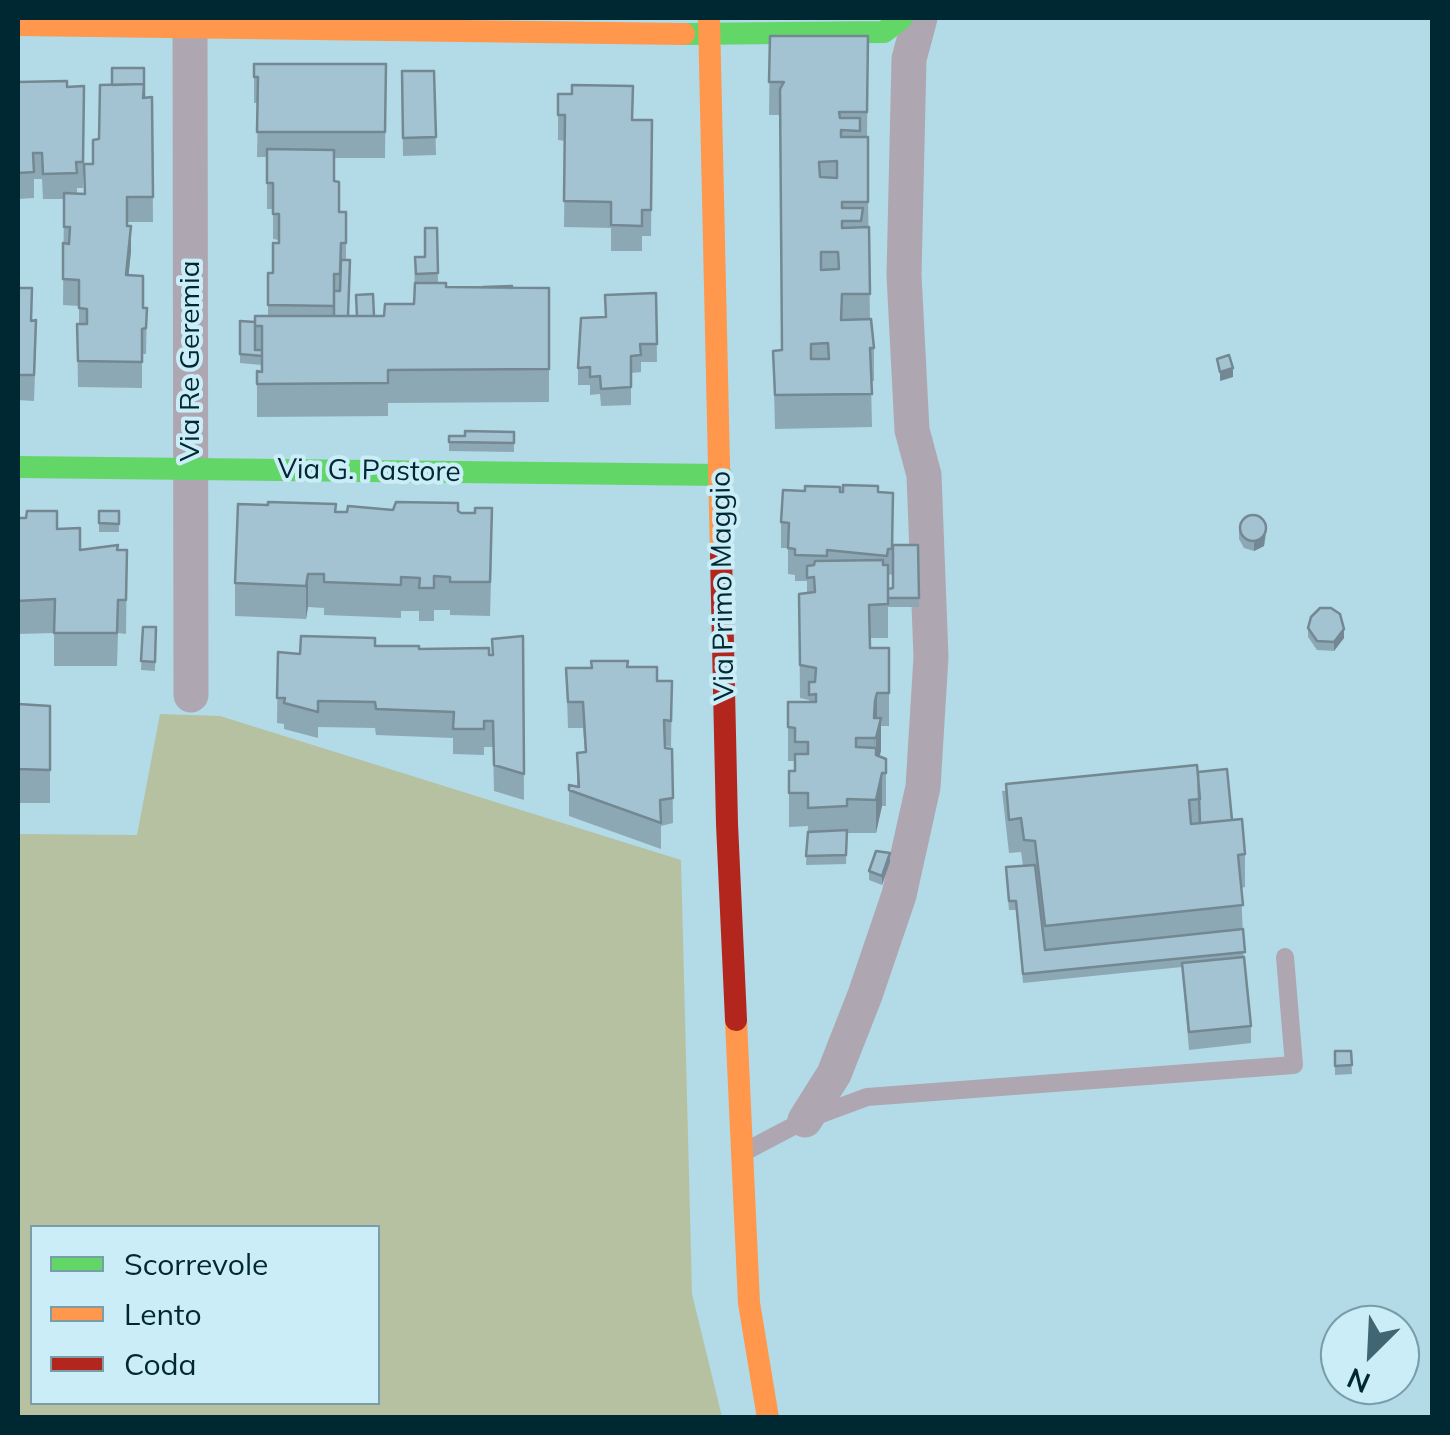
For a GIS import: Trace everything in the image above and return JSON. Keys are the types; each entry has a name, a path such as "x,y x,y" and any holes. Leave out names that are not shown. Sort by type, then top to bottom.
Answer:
{"street":[{"path":"18,25 190,22 710,26 884,32 902,18"},
{"path":"805,1120 834,1074 865,995 899,895 922,787 932,658 924,475 912,430 904,275 910,59 920,18"},
{"name":"Via Re Geremia","path":"190,22 192,695"},
{"name":"Via Primo Maggio","path":"710,26 726,824 749,1302 768,1418"},
{"name":"Via G. Pastore","path":"18,466 722,475"}],"lane":[{"path":"742,1153 805,1120 868,1097 1294,1066 1285,957"}],"green space":[{"path":"160,714 220,716 681,860 692,1294 722,1417 18,1417 18,834 137,835"}],"building":[{"path":"770,36 868,36 867,112 839,112 840,118 860,118 860,131 841,130 841,137 868,137 868,202 842,202 842,208 863,208 861,221 842,221 842,228 869,227 870,294 842,294 841,320 871,319 872,394 775,395 773,351 782,350 780,89 784,82 769,82","holes":["837,161 837,178 820,177 819,162","821,252 838,252 839,269 821,270","828,343 829,359 811,359 811,344"]},
{"path":"254,64 386,64 385,132 257,132 258,77 254,77"},
{"path":"112,68 144,68 144,84 112,85"},
{"path":"402,71 434,71 436,137 403,138"},
{"path":"67,81 67,87 84,86 83,162 76,162 77,173 43,174 42,153 33,153 34,172 18,173 18,82"},
{"path":"144,84 143,98 152,97 153,197 127,197 127,226 131,226 126,275 143,276 143,308 147,308 146,328 142,329 142,362 78,361 77,324 87,324 87,309 79,308 79,280 63,279 63,243 69,244 70,227 64,227 64,193 85,194 84,164 93,164 93,140 99,139 100,85"},
{"path":"572,85 633,86 632,120 652,120 651,210 642,210 642,226 611,225 611,202 564,201 565,115 558,115 558,94 572,94"},
{"path":"267,149 334,150 339,212 346,212 346,243 341,243 340,274 334,274 334,306 268,305 268,273 273,273 273,243 279,243 279,214 273,214 273,183 267,183"},
{"path":"425,228 437,228 438,273 416,274 415,257 425,257"},
{"path":"341,260 350,260 348,316 334,316 334,291 340,291"},
{"path":"415,283 549,288 549,369 388,370 388,383 257,384 257,371 262,372 262,326 255,326 255,316 384,316 385,304 414,304"},
{"path":"18,288 32,288 31,321 36,320 34,375 18,375"},
{"path":"656,293 657,344 640,344 641,355 631,356 631,387 601,389 600,376 590,377 590,367 578,368 581,318 606,317 605,295"},
{"path":"373,294 374,316 357,316 356,295"},
{"path":"240,321 255,322 255,350 262,350 262,356 240,354"},
{"path":"1229,355 1233,368 1220,372 1217,359"},
{"path":"465,431 514,432 514,443 449,442 449,436 465,436"},
{"path":"843,485 878,486 878,492 893,493 892,549 888,549 887,556 827,550 827,556 795,555 795,549 788,548 789,523 781,522 783,490 840,487 843,492"},
{"path":"396,502 458,503 461,513 492,508 490,582 450,582 450,577 434,576 434,588 419,588 420,578 401,577 401,585 324,582 324,574 308,574 306,586 235,583 238,504 336,504 335,512 347,512 348,506 393,510"},
{"path":"27,511 57,511 57,529 80,528 80,550 118,545 117,550 127,550 126,600 118,600 117,633 54,633 55,599 18,601 18,518 26,518"},
{"path":"99,511 119,511 119,524 99,523"},
{"path":"1253,515 1262,519 1266,528 1262,537 1253,541 1244,537 1240,528 1244,519"},
{"path":"893,545 918,545 919,598 888,598 888,589 893,588"},
{"path":"883,560 883,565 888,565 888,604 869,605 870,648 889,648 889,693 877,693 874,718 881,718 876,738 856,738 856,747 876,748 876,755 886,759 886,773 882,773 876,800 847,799 847,806 808,808 808,793 789,793 789,771 795,771 795,754 808,754 808,742 795,742 795,728 788,727 788,702 816,702 816,694 809,695 809,682 815,682 816,668 800,665 799,594 815,592 814,577 807,578 807,566 815,561"},
{"path":"1320,608 1331,608 1340,614 1344,629 1334,642 1317,641 1308,628 1311,617"},
{"path":"143,627 156,627 155,662 141,661"},
{"path":"301,636 375,638 375,646 419,649 489,648 489,655 493,655 492,639 523,636 524,774 494,765 493,721 484,721 484,729 453,729 454,712 376,709 375,702 318,701 318,712 284,703 285,698 277,698 278,652 300,654"},
{"path":"591,661 628,661 627,667 657,667 657,681 672,681 671,721 664,720 665,748 672,749 673,798 660,800 661,823 569,790 569,785 579,787 577,753 586,752 583,702 568,702 566,668 592,668"},
{"path":"18,704 50,706 50,770 18,769"},
{"path":"1197,765 1200,799 1189,800 1191,824 1242,819 1245,854 1238,855 1243,905 1045,926 1035,841 1024,840 1021,818 1009,820 1006,784"},
{"path":"1227,769 1232,820 1200,823 1198,772"},
{"path":"847,830 846,855 806,856 808,832"},
{"path":"876,851 890,853 882,876 869,871"},
{"path":"1035,865 1045,950 1243,929 1245,952 1023,974 1016,901 1009,901 1006,867"},
{"path":"1244,957 1251,1026 1189,1032 1182,963"},
{"path":"1335,1051 1351,1051 1352,1065 1335,1066"}],"traffic: fast":[{"path":"684,34 884,32 902,18"},
{"path":"18,467 721,475"}],"traffic: slow":[{"path":"709,18 721,555"},
{"path":"18,25 684,34"},
{"path":"736,1020 749,1303 768,1418"}],"traffic: jam":[{"path":"721,555 736,1020"}]}
